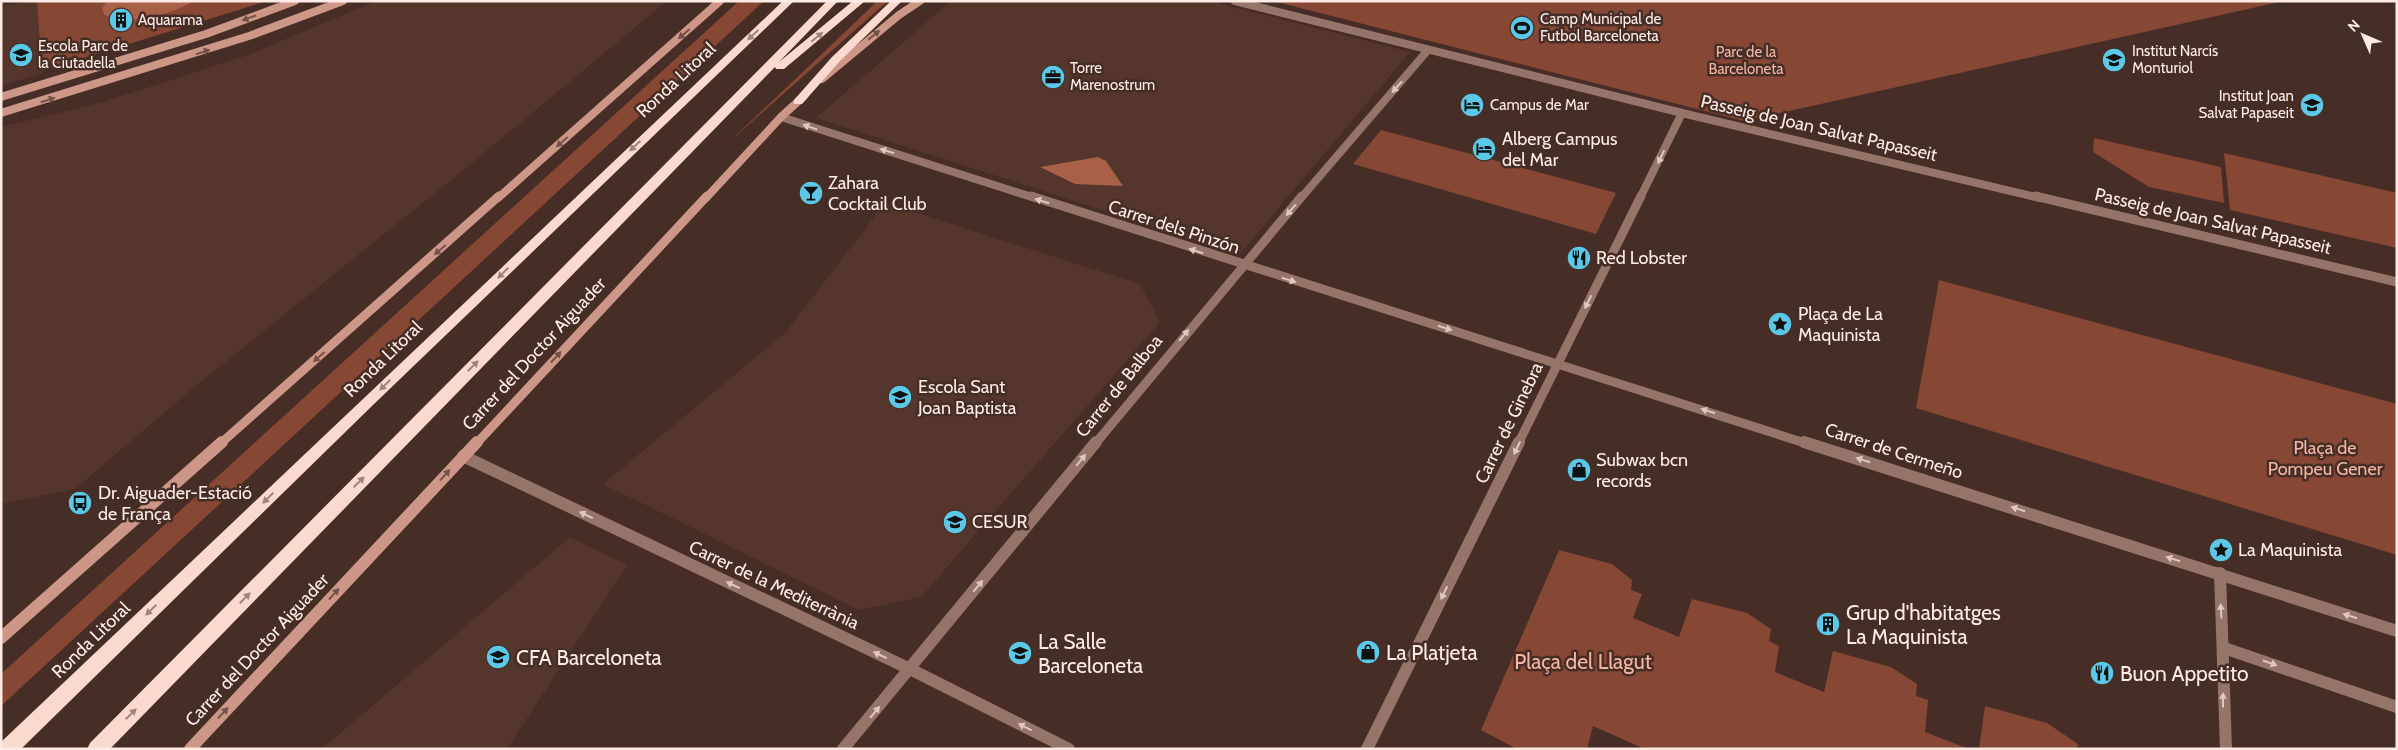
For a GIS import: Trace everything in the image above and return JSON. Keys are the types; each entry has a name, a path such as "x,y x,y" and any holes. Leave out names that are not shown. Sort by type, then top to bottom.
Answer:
{"highway":[{"name":"Ronda Litoral","path":"7,749 376,393 789,1"},
{"path":"97,749 833,1"},
{"path":"724,111 860,1"},
{"path":"798,102 836,59 897,1"}],"main road":[{"path":"1,97 206,34 295,1"},
{"path":"1,113 250,36 343,1"},
{"path":"1,638 720,1"},
{"name":"Carrer del Doctor Aiguader","path":"190,749 781,117 848,55 920,1"}],"street":[{"name":"Passeig de Joan Salvat Papasseit","path":"1235,1 1682,113 2397,282"},
{"name":"Carrer de Balboa","path":"843,749 1243,266 1428,50"},
{"name":"Carrer de Ginebra","path":"1367,749 1682,113"},
{"name":"Carrer dels Pinzón","path":"781,117 1243,266 1558,363"},
{"name":"Carrer de Cermeño","path":"1558,363 2397,631"},
{"name":"Carrer de la Mediterrània","path":"463,456 910,669 1069,749"},
{"path":"2220,573 2224,648 2223,713 2226,749"},
{"path":"2224,648 2397,707"}],"shaded area":[{"name":"Escola Parc de la Ciutadella","path":"37,1 42,74 1,85 1,6"},
{"path":"108,1 193,1 162,15 124,20 104,14 102,8"},
{"path":"376,1 667,1 455,177 198,384 75,489 1,504 1,127 103,102 248,55"},
{"path":"951,1 1209,1 1410,52 1240,254 816,118"},
{"path":"1098,157 1106,161 1123,186 1075,184 1040,167"},
{"name":"Escola Sant Joan Baptista","path":"885,203 1140,284 1160,322 921,597 859,610 603,484 786,332"},
{"name":"CFA Barceloneta","path":"570,537 627,565 507,749 322,749"}],"green space":[{"name":"Aquarama","path":"37,1 267,1 42,71"},
{"path":"739,1 764,1 1,706 1,674"},
{"path":"877,1 888,1 728,143 867,11"},
{"name":"Parc de la Barceloneta","path":"1273,1 2284,1 1744,121"},
{"path":"1381,130 1616,193 1596,234 1353,164"},
{"path":"2094,138 2221,167 2224,203 2149,187 2093,152"},
{"path":"2224,153 2397,193 2397,248 2230,210"},
{"name":"Plaça de Pompeu Gener","path":"1939,280 2397,404 2397,555 1916,408"},
{"name":"Plaça del Llagut","path":"1559,550 1612,564 1632,580 1631,590 1642,594 1633,618 1679,637 1692,599 1747,613 1771,629 1769,641 1779,646 1775,672 1824,692 1833,651 1891,667 1917,684 1916,696 1928,700 1925,732 1969,749 1645,749 1593,726 1587,749 1517,749 1481,730"},
{"path":"1985,706 2047,723 2078,744 2077,749 1979,749"}],"place":[{"name":"Aquarama","path":"121,20"},
{"name":"Camp Municipal de Futbol Barceloneta","path":"1522,28"},
{"name":"Escola Parc de la Ciutadella","path":"21,55"},
{"name":"Institut Narcís Monturiol","path":"2114,60"},
{"name":"Torre Marenostrum","path":"1053,77"},
{"name":"Campus de Mar","path":"1472,105"},
{"name":"Institut Joan Salvat Papaseit","path":"2312,105"},
{"name":"Alberg Campus del Mar","path":"1484,149"},
{"name":"Zahara Cocktail Club","path":"811,193"},
{"name":"Red Lobster","path":"1579,258"},
{"name":"Plaça de La Maquinista","path":"1780,324"},
{"name":"Escola Sant Joan Baptista","path":"900,397"},
{"name":"Subwax bcn records","path":"1579,470"},
{"name":"Dr. Aiguader-Estació de França","path":"80,503"},
{"name":"CESUR","path":"955,522"},
{"name":"La Maquinista","path":"2221,550"},
{"name":"Grup d'habitatges La Maquinista","path":"1828,624"},
{"name":"La Platjeta","path":"1368,652"},
{"name":"La Salle Barceloneta","path":"1020,653"},
{"name":"CFA Barceloneta","path":"498,657"},
{"name":"Buon Appetito","path":"2102,673"}]}
